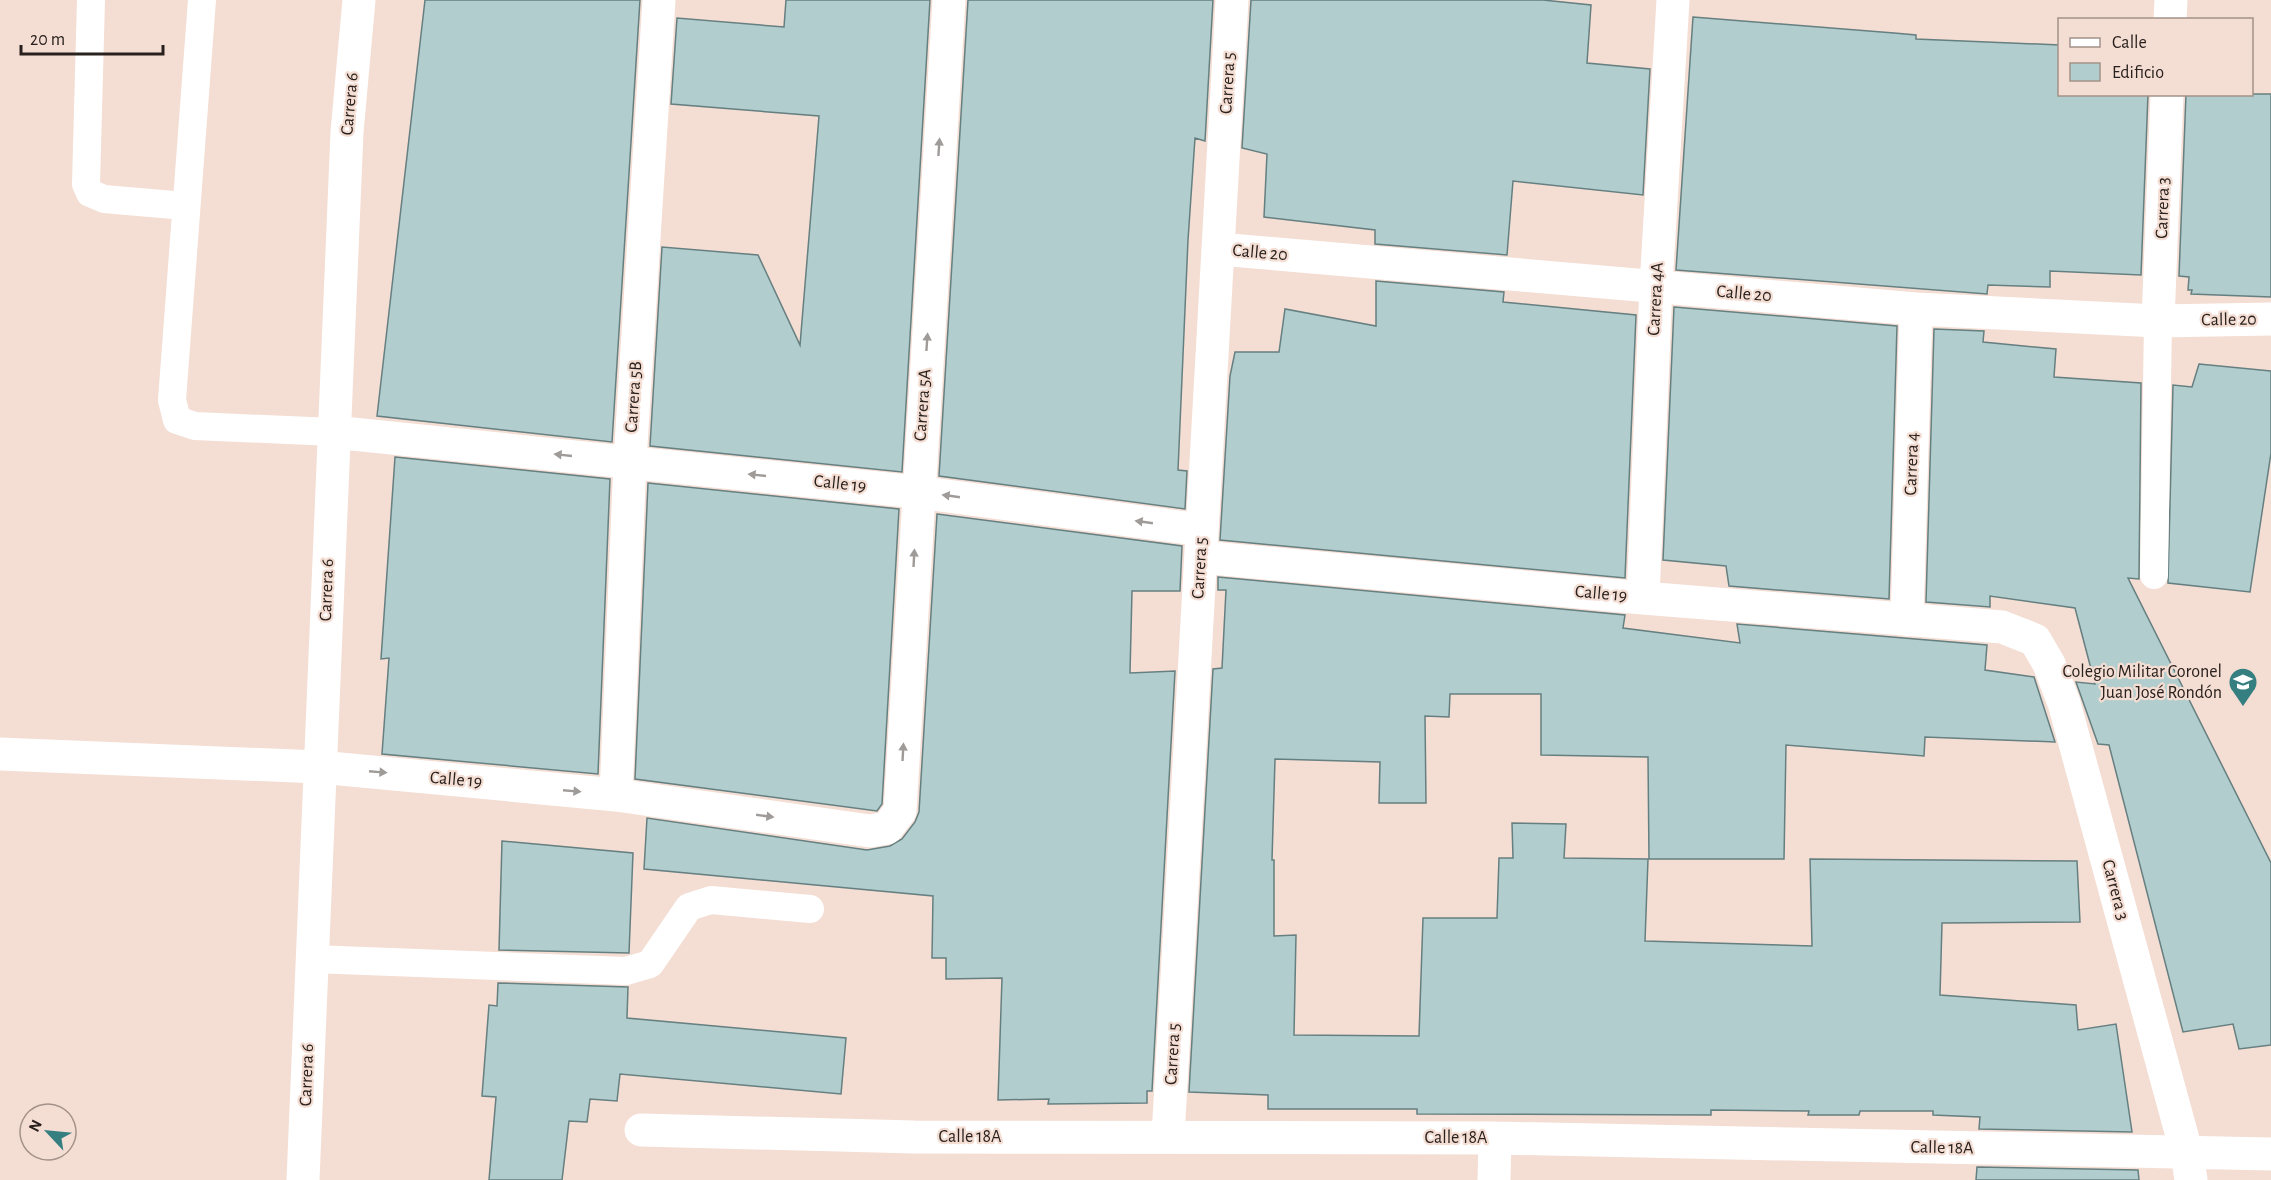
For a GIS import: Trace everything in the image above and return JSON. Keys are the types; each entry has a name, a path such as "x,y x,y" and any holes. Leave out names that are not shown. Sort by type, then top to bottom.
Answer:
{"street":[{"name":"Carrera 6","path":"303,1180 347,132 359,0"},
{"name":"Carrera 5B","path":"616,795 630,461 659,0"},
{"name":"Carrera 5A","path":"900,811 917,492 949,0"},
{"name":"Carrera 5","path":"1168,1137 1232,0"},
{"name":"Carrera 4A","path":"1643,598 1656,286 1673,0"},
{"path":"2170,18 2171,0"},
{"name":"Carrera 3","path":"2158,321 2167,96"},
{"name":"Calle 20","path":"1219,249 1916,309 2158,321 2271,319"},
{"name":"Carrera 4","path":"1907,620 1916,309"},
{"name":"Calle 19","path":"333,432 917,492 1202,543 1643,598 2002,627"},
{"name":"Carrera 3","path":"2002,627 2036,640 2049,664 2060,694 2189,1167"},
{"name":"Calle 19","path":"0,754 319,767 616,795 870,831 887,828 900,811"},
{"name":"Calle 18A","path":"641,1130 914,1137 1495,1138 2189,1167 2271,1154"},
{"path":"1494,1180 1495,1138"}],"lane":[{"path":"91,0 86,184 90,193 104,199 185,206"},
{"path":"202,0 172,400 177,420 195,426 333,432"},
{"path":"2154,575 2158,321"},
{"path":"312,959 626,972 650,964 689,907 711,900 810,909"}],"building":[{"path":"425,0 640,0 612,442 377,416"},
{"path":"786,0 930,0 902,472 650,446 662,247 758,255 800,345 819,116 671,104 677,18 784,27"},
{"path":"968,0 1213,0 1205,141 1195,138 1188,240 1178,470 1187,471 1185,509 939,476"},
{"path":"1251,0 1543,0 1591,5 1587,63 1650,69 1643,195 1513,181 1507,255 1375,244 1375,230 1264,217 1267,154 1242,148"},
{"path":"1693,17 1916,35 1916,39 2058,45 2058,96 2148,96 2141,275 2050,271 2050,287 1988,285 1987,294 1676,270"},
{"path":"2271,94 2271,297 2191,294 2192,290 2188,290 2189,277 2179,276 2186,96"},
{"path":"1376,281 1504,292 1503,302 1636,315 1625,578 1220,540 1230,376 1235,352 1279,352 1285,309 1376,326"},
{"path":"1674,307 1897,326 1889,599 1729,586 1726,566 1663,560"},
{"path":"1934,329 1984,331 1983,342 2056,349 2054,377 2141,383 2139,579 2128,578 2271,863 2271,1045 2239,1049 2233,1024 2183,1032 2109,745 2098,744 2076,682 2095,684 2075,608 1990,596 1990,607 1926,602"},
{"path":"2199,364 2271,371 2271,453 2250,592 2168,583 2173,385 2192,387"},
{"path":"395,457 610,479 598,774 382,754 389,658 381,659"},
{"path":"648,483 899,509 882,804 877,811 635,779"},
{"path":"937,514 1182,546 1180,591 1132,591 1130,673 1175,671 1152,1091 1147,1091 1147,1103 1048,1104 1049,1099 998,1100 1002,978 946,979 946,958 932,958 933,896 644,869 647,818 867,850 890,846 902,839 915,822 919,812"},
{"path":"1218,577 1625,615 1623,628 1740,643 1737,624 1987,645 1985,670 2034,677 2055,742 1925,737 1924,756 1786,745 1784,859 1649,859 1648,757 1541,755 1541,694 1450,694 1449,717 1425,716 1426,803 1379,803 1380,762 1275,759 1272,860 1274,860 1274,936 1296,935 1294,1035 1419,1036 1423,918 1497,918 1499,858 1513,858 1512,823 1566,824 1564,858 1648,859 1645,941 1812,946 1810,859 2077,861 2080,922 1942,923 1940,995 2076,1005 2078,1030 2116,1024 2132,1132 1979,1129 1980,1117 1933,1115 1933,1111 1860,1111 1859,1115 1808,1115 1809,1111 1711,1110 1711,1115 1417,1114 1417,1109 1268,1109 1268,1095 1189,1092 1213,669 1222,668 1226,590 1218,590"},
{"path":"502,841 633,853 629,953 499,950"},
{"path":"498,983 628,987 627,1018 846,1038 841,1094 620,1074 617,1101 590,1099 587,1122 569,1121 562,1180 489,1180 496,1097 482,1096 489,1005 497,1006"},
{"path":"1977,1167 2138,1170 2139,1180 1976,1180"}],"place":[{"name":"Colegio Militar Coronel Juan José Rondón","path":"2243,708"}]}
